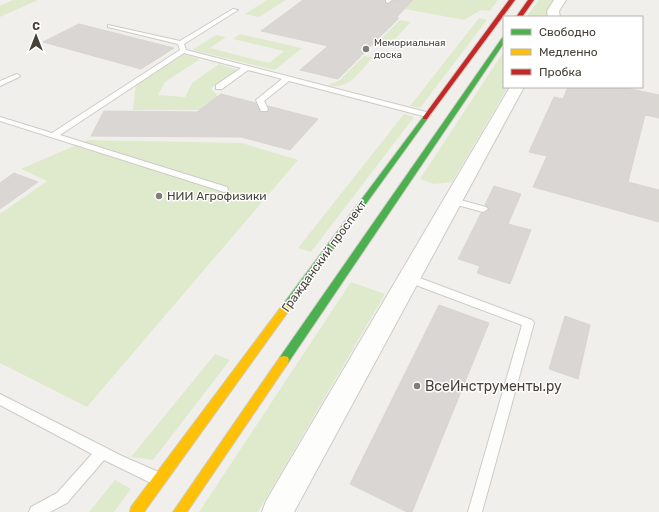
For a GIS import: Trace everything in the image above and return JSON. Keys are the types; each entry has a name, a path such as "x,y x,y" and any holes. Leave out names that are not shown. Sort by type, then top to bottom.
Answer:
{"main road":[{"name":"Гражданский проспект","path":"136,512 512,0"},
{"path":"520,16 531,0"},
{"name":"Гражданский проспект","path":"178,512 503,40"}],"street":[{"path":"554,16 553,12 560,0"},
{"path":"277,512 516,88"}],"lane":[{"path":"110,26 181,43 235,10"},
{"path":"181,43 183,51"},
{"path":"53,136 183,51 427,115"},
{"path":"218,87 246,68"},
{"path":"0,84 17,76"},
{"path":"264,109 260,100 287,78"},
{"path":"0,119 224,189"},
{"path":"453,201 483,209"},
{"path":"409,278 528,323 475,512"},
{"path":"0,399 102,452 160,480"},
{"path":"36,512 62,498 102,452"}],"green space":[{"path":"13,0 38,0 0,17 0,6"},
{"path":"267,0 286,0 259,17 245,14"},
{"path":"413,0 498,0 490,11 481,10 464,20 405,9"},
{"path":"539,0 554,0 547,12 547,16 527,16"},
{"path":"479,18 487,20 420,108 410,106"},
{"path":"400,20 411,22 391,43 379,41"},
{"path":"240,34 302,48 275,70 192,50 216,35 226,37 210,48 269,63 284,51 233,39"},
{"path":"503,53 503,88 507,88 452,182 434,184 420,179"},
{"path":"183,54 200,59 165,82 158,95 185,97 192,83 219,64 238,70 211,88 219,98 254,110 133,110 136,85"},
{"path":"364,56 372,58 353,79 342,85 328,85 340,80"},
{"path":"404,114 414,117 311,252 298,248"},
{"path":"88,140 242,143 298,160 87,407 0,363 0,214 47,181 21,169"},
{"path":"351,282 385,294 258,512 199,512"},
{"path":"215,354 230,360 153,460 131,457"},
{"path":"115,480 131,489 114,512 89,512"}],"building":[{"path":"303,0 384,0 387,4 393,0 413,0 396,18 399,18 338,79 300,70 328,46 261,31"},
{"path":"79,24 174,48 141,69 43,42"},
{"path":"568,88 627,88 659,95 659,118 645,115 628,182 659,190 659,222 533,187 547,156 529,152 554,97 563,99"},
{"path":"221,94 256,103 261,112 268,112 268,106 318,119 290,150 241,137 91,136 104,111 197,112"},
{"path":"14,173 38,182 0,209 0,183"},
{"path":"494,186 521,194 508,224 531,230 510,284 477,273 480,266 458,259 481,213 484,213 489,209 485,205"},
{"path":"439,305 489,323 412,512 407,512 350,484"},
{"path":"565,316 590,325 578,379 549,369"}],"traffic: fast":[{"path":"284,360 503,40"},
{"path":"287,306 425,118"}],"traffic: slow":[{"path":"136,512 287,306"},
{"path":"179,512 284,360"}],"traffic: jam":[{"path":"425,118 512,0"},
{"path":"520,16 531,0"}],"place":[{"name":"Мемориальная доска","path":"366,49"},
{"name":"НИИ Агрофизики","path":"159,196"},
{"name":"ВсеИнструменты.ру","path":"417,386"}]}
